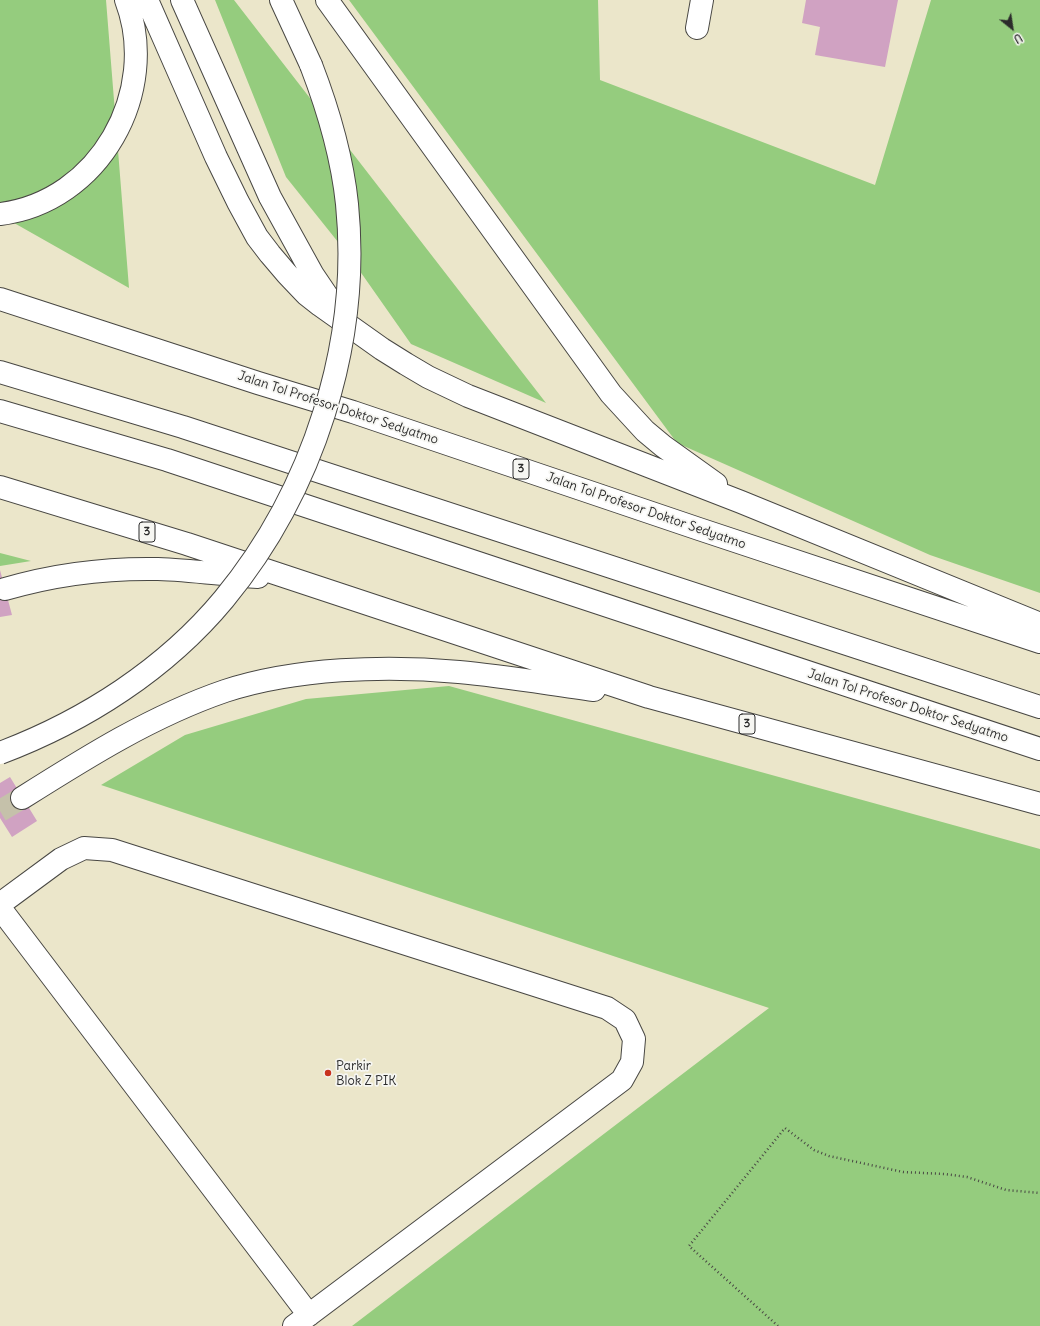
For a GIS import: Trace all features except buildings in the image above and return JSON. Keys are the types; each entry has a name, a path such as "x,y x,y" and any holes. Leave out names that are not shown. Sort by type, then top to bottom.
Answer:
{"main road":[{"path":"5,214 42,203 69,188 94,165 118,129 127,106 136,61 132,20 126,0"},
{"path":"147,0 216,157 238,202 257,236 282,269 306,294 354,329 400,360 446,386 741,502 1040,624"},
{"path":"182,0 270,197 290,235 314,275 337,310 354,329"},
{"path":"0,754 53,731 93,709 139,678 186,639 224,600 256,555 291,496 311,451 330,393 343,336 348,289 348,218 343,175 329,119 311,65 281,0"},
{"path":"327,0 611,394 640,426 663,446 741,502"},
{"path":"697,28 702,0"},
{"name":"Jalan Tol Profesor Doktor Sedyatmo","path":"0,299 258,383 353,412 1040,642"},
{"path":"0,372 183,427 1040,707"},
{"name":"Jalan Tol Profesor Doktor Sedyatmo","path":"0,411 167,460 1040,749"},
{"name":"3","path":"0,488 187,544 648,697 1040,804"},
{"path":"5,588 49,577 84,572 117,570 158,569 293,580"},
{"path":"22,798 68,769 144,726 225,691 288,676 371,669 424,669 460,672 648,697"},
{"path":"0,904 61,859 84,848 112,850 607,1008 625,1020 634,1039 632,1062 622,1080 302,1321 0,908"}],"path":[{"path":"778,1326 689,1246 785,1128 814,1150 829,1156 903,1172 945,1174 967,1177 1006,1190 1040,1193"}],"green space":[{"path":"0,0 106,0 129,288 0,215"},
{"path":"215,0 234,0 546,403 411,344 350,257 286,177"},
{"path":"349,0 598,0 600,80 875,185 931,0 1040,0 1040,593 930,555 677,443"},
{"path":"0,553 31,561 0,566"},
{"path":"449,686 1040,849 1040,1326 352,1326 769,1008 101,785 185,735 306,699"}],"tunnel":[{"path":"0,811 22,798"}],"place":[{"name":"Parkir Blok Z PIK","path":"328,1073"}]}
